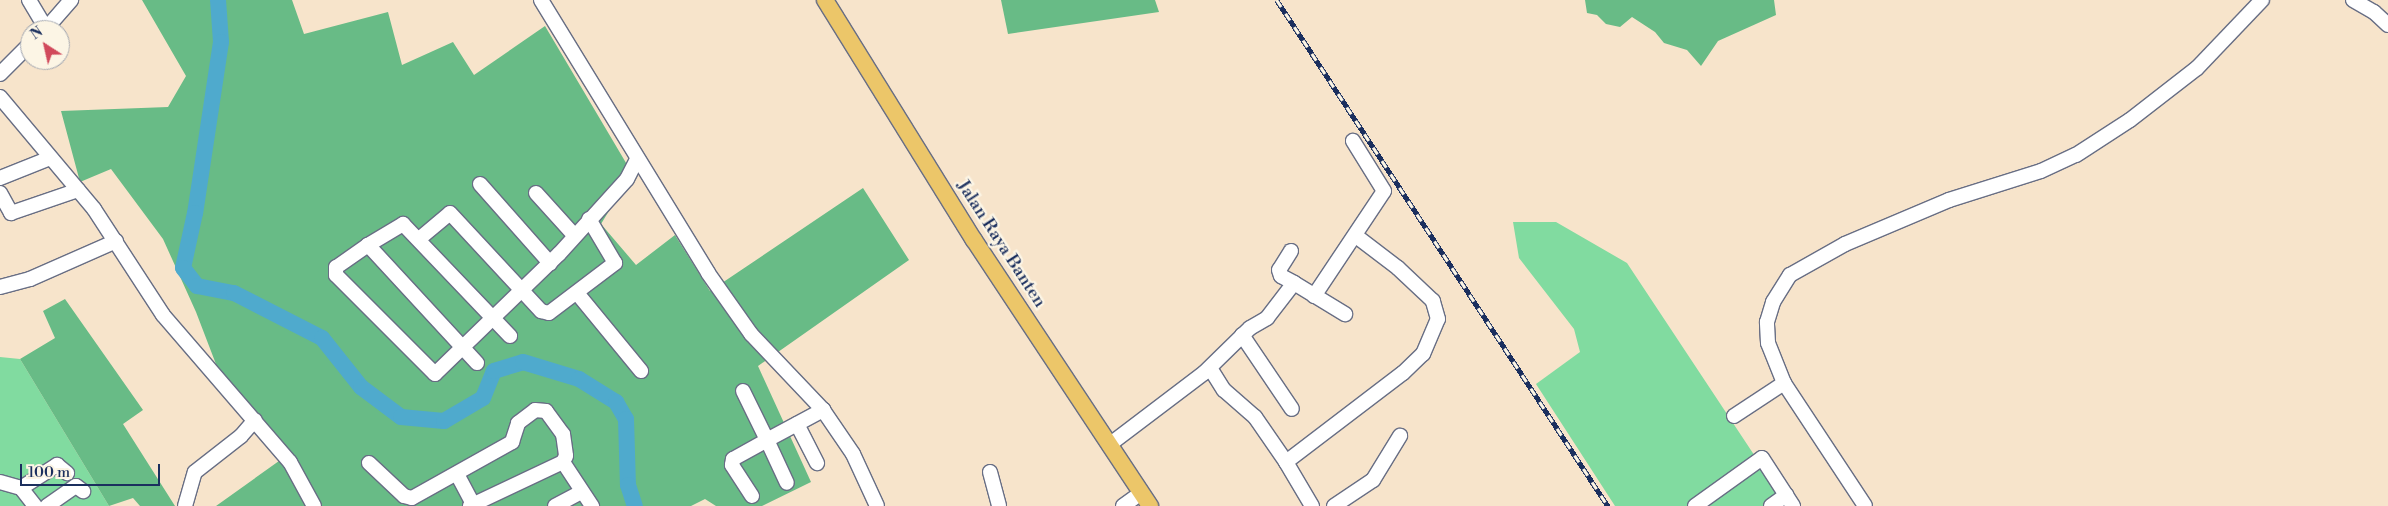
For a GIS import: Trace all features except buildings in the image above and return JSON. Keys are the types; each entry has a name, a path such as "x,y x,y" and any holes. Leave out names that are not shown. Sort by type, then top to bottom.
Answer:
{"main road":[{"name":"Jalan Raya Banten","path":"825,0 974,240 1145,500"}],"street":[{"path":"29,0 41,20"},
{"path":"54,20 71,0"},
{"path":"541,0 637,160 708,273 751,334 823,410 852,454 877,506"},
{"path":"1866,506 1784,383 1768,343 1767,322 1773,302 1790,275 1818,258 1880,229 2076,155 2130,120 2197,68 2262,0"},
{"path":"2353,0 2374,12 2388,25"},
{"path":"0,74 20,54"},
{"path":"0,97 78,190 116,241 163,316 290,462 314,506"},
{"path":"1314,296 1356,236 1384,191 1353,141"},
{"path":"0,178 50,158"},
{"path":"510,336 492,317 419,239 401,224 336,267 339,278 433,374 492,317 520,289 550,264 574,235 627,179 637,160"},
{"path":"480,184 550,264"},
{"path":"0,193 12,213 78,190"},
{"path":"536,193 574,235"},
{"path":"419,239 450,214 545,313 577,293 616,263 589,219"},
{"path":"1286,462 1403,373 1423,354 1433,337 1438,320 1433,301 1398,268 1356,236"},
{"path":"0,287 30,278 116,241"},
{"path":"368,245 478,364"},
{"path":"1291,251 1279,270 1282,276 1345,314"},
{"path":"1110,445 1210,368 1242,335 1267,318 1294,283"},
{"path":"577,293 640,371"},
{"path":"1242,335 1292,409"},
{"path":"1210,368 1224,390 1255,417 1286,462 1312,506"},
{"path":"1734,416 1784,383"},
{"path":"743,391 788,483"},
{"path":"369,463 408,499 457,474 512,442 518,423 539,408 546,410 561,430 566,456 563,462 471,505 457,474"},
{"path":"752,496 732,465 733,459 823,410"},
{"path":"185,506 195,472 241,436 255,420"},
{"path":"797,424 817,463"},
{"path":"1334,506 1374,480 1400,436"},
{"path":"1695,506 1762,458 1790,501 1771,506"},
{"path":"563,462 592,506"},
{"path":"22,488 57,465 67,473"},
{"path":"990,472 997,505"},
{"path":"0,482 22,488 35,506"},
{"path":"47,506 76,486 83,491"},
{"path":"554,506 581,492"},
{"path":"1123,506 1145,500"}],"green space":[{"path":"142,0 292,0 304,34 388,12 402,65 453,42 474,75 545,26 632,173 601,224 636,265 675,235 710,291 863,188 909,260 758,366 811,482 762,506 716,506 705,499 691,506 216,506 286,456 219,372 196,312 163,239 111,169 80,182 61,111 168,107 186,76"},
{"path":"1001,0 1155,0 1159,12 1008,34"},
{"path":"1585,0 1774,0 1776,15 1718,41 1701,66 1687,50 1664,43 1655,32 1632,17 1620,27 1606,24 1597,15 1587,13"},
{"path":"1513,222 1556,222 1627,263 1788,506 1615,506 1536,384 1580,352 1574,329 1519,258"},
{"path":"65,299 143,410 123,424 175,506 140,506 133,498 109,506 20,359 55,338 43,311"},
{"path":"0,357 20,359 109,506 0,506"}],"waterway":[{"path":"218,0 221,42 195,213 183,268 197,286 234,293 322,338 361,387 401,417 444,421 483,398 494,371 523,362 579,379 616,402 626,419 628,485 635,506"}],"railway":[{"path":"1277,0 1608,506"}]}
